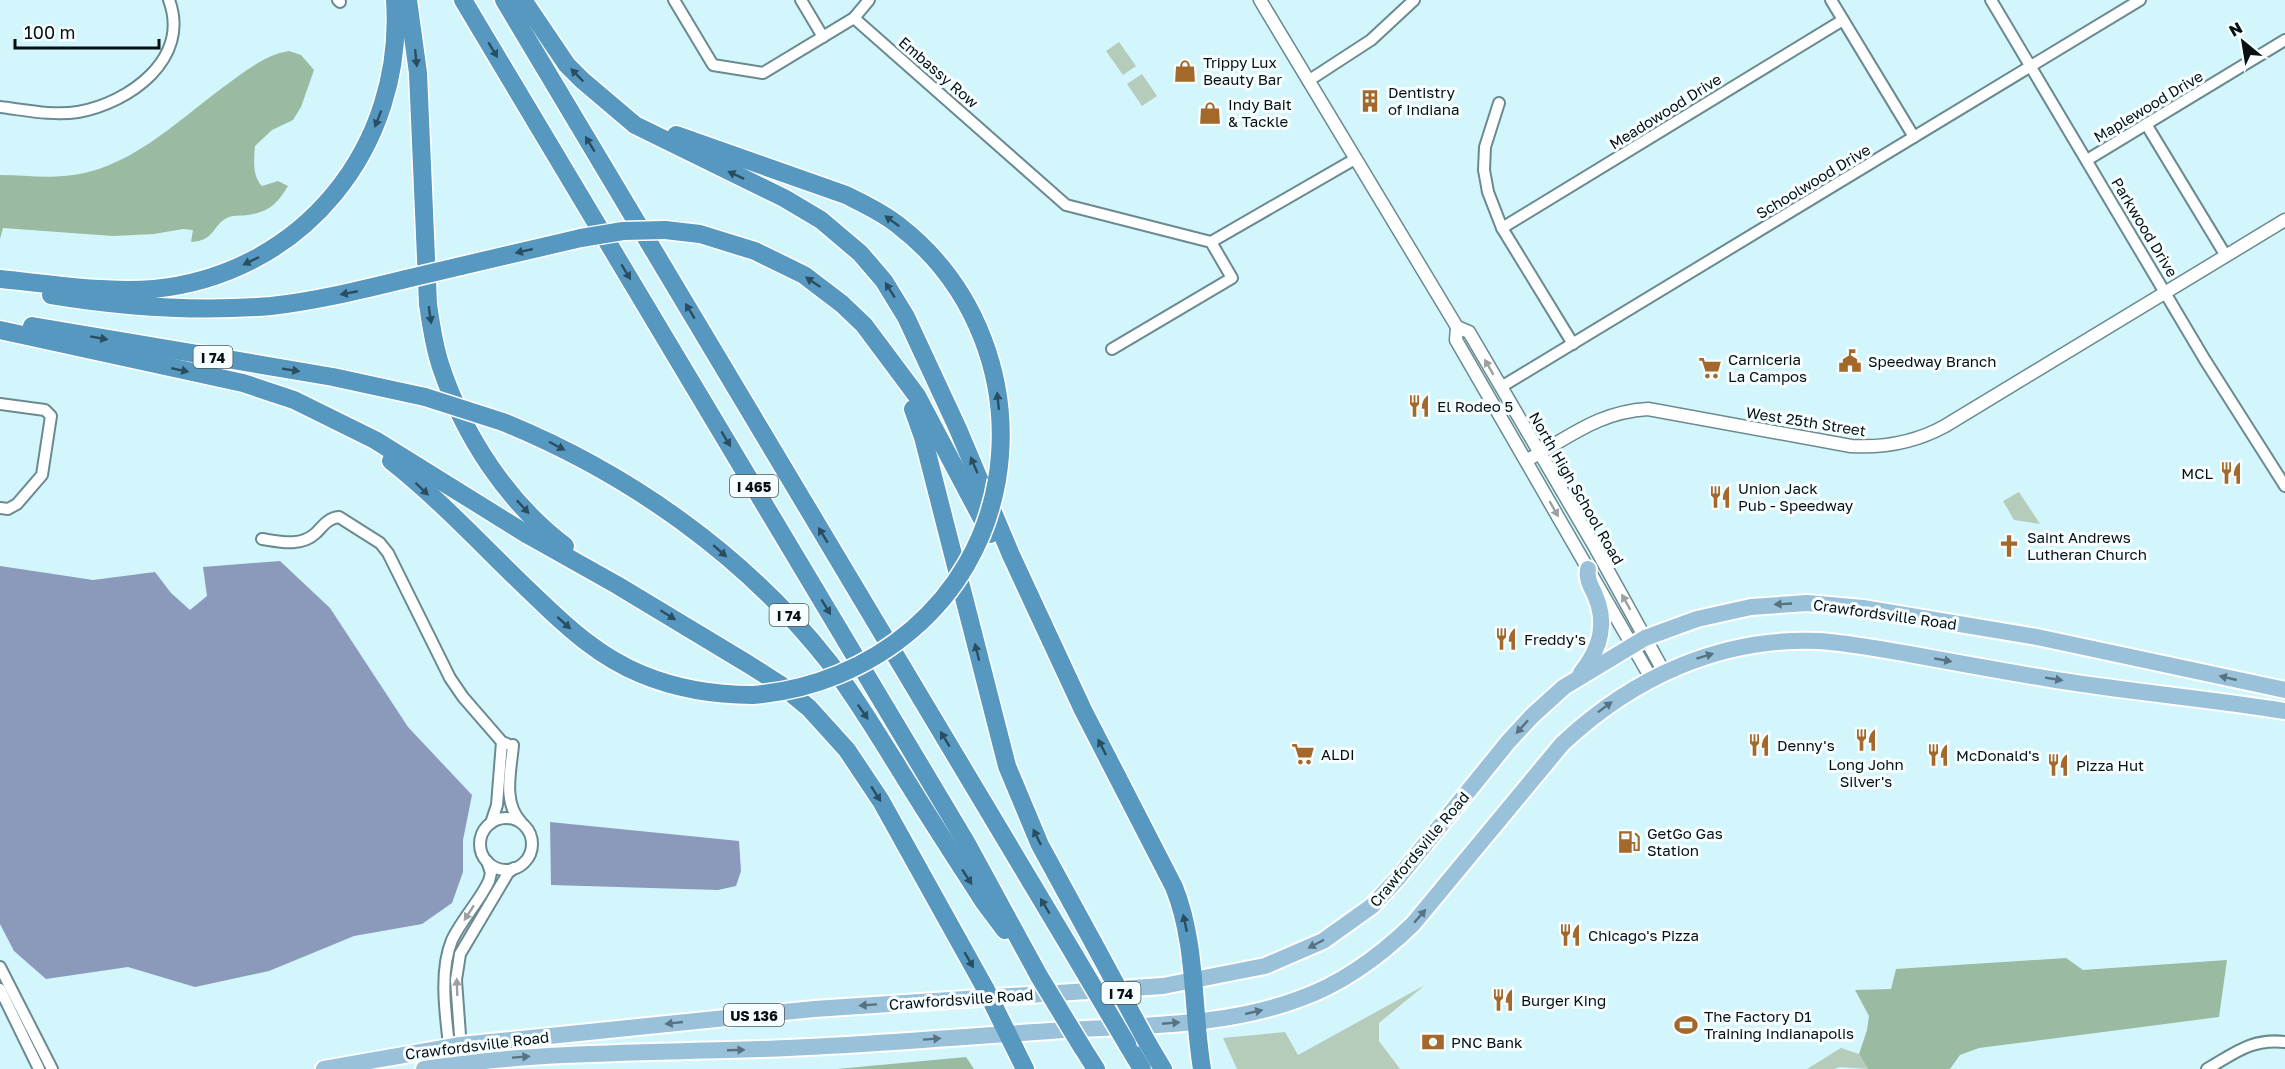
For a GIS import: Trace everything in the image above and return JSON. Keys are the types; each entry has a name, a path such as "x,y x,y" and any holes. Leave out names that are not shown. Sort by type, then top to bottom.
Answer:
{"highway":[{"path":"0,279 105,289 155,289 192,282 242,265 289,238 338,190 370,140 383,108 390,81 395,44 394,0"},
{"path":"408,0 419,84 428,304 433,338 441,366 458,410 475,443 499,479 517,501 559,542 618,585"},
{"name":"I 465","path":"463,0 966,842 1039,976 1096,1069"},
{"name":"I 465","path":"504,0 1142,1069"},
{"path":"523,0 567,64 582,80 635,125 784,198 821,220 860,253 884,281 906,317 958,429 1011,555 1083,711 1174,887 1188,933 1202,1069"},
{"path":"326,415 384,455 407,474 563,622 600,652 640,674 667,684 713,693 753,695 794,689 837,676 881,654 918,625 944,597 972,555 987,518 997,480 1001,430 997,389 991,359 983,336 966,302 948,274 917,240 884,215 846,195 692,141 622,112"},
{"name":"I 74","path":"0,286 125,305 187,309 238,308 316,299 581,238 623,231 665,230 700,234 738,245 783,264 822,287 864,325 896,369 923,437 1007,766 1040,845 1163,1069"},
{"name":"I 74","path":"0,322 333,377 425,397 503,422 553,443 615,478 715,546 780,606 836,673 869,719 984,902 1039,976"},
{"path":"0,330 243,383 278,394 326,415 375,440 528,535 618,585 782,685 809,708 832,733 854,759 881,801 989,997 1025,1069"},
{"path":"896,369 917,396 1065,683 1083,711"}],"main road":[{"path":"1576,679 1595,652 1601,634 1601,614 1588,580 1588,569"},
{"name":"Crawfordsville Road","path":"324,1069 455,1046 814,1009 1163,986 1242,972 1287,958 1323,941 1358,918 1398,878 1497,755 1532,716 1576,679 1639,641 1697,619 1751,607 1799,603 1863,608 2036,636 2285,690"},
{"name":"Crawfordsville Road","path":"424,1069 536,1056 819,1047 1196,1020 1245,1014 1298,1000 1343,979 1382,952 1420,917 1562,744 1602,709 1658,675 1701,657 1732,648 1781,642 1834,642 2058,680 2285,711"}],"street":[{"path":"0,107 74,112 104,105 128,93 154,73 167,54 174,28 169,0"},
{"path":"674,0 714,65 763,73 854,18 869,0"},
{"path":"801,0 824,37"},
{"name":"North High School Road","path":"1260,0 1457,327 1469,332 1596,549 1639,641 1658,675"},
{"path":"1308,81 1371,40 1414,0"},
{"path":"1832,0 1914,137"},
{"name":"Parkwood Drive","path":"1991,0 2205,360 2285,486"},
{"name":"Schoolwood Drive","path":"1501,387 2140,0"},
{"name":"Embassy Row","path":"854,18 1066,205 1211,242"},
{"name":"Meadowood Drive","path":"1502,228 1843,20"},
{"name":"Maplewood Drive","path":"2087,160 2285,40"},
{"path":"1499,103 1488,134 1484,161 1487,188 1502,228 1573,344"},
{"path":"2146,124 2226,256"},
{"path":"1112,349 1232,278 1211,242 1354,159"},
{"name":"West 25th Street","path":"1527,460 1596,420 1616,413 1648,409 1851,446 1874,447 1905,443 1931,434 1945,426 2285,220"},
{"name":"North High School Road","path":"1457,327 1456,340 1588,569 1639,641"},
{"path":"0,404 45,410 51,416 42,475 17,504 8,509 0,508"},
{"path":"262,538 287,543 304,541 313,536 329,520 339,517 380,543 388,553 450,678 463,697 507,744 509,799 512,810 530,833 532,847 526,860 508,873 460,954 456,980 455,1046"},
{"path":"457,1064 444,978 448,954 455,934 489,881 491,873 481,842 497,805 507,744"},
{"path":"491,823 504,818 521,822"},
{"path":"488,861 499,868 514,868"},
{"path":"0,967 5,995 39,1069"},
{"path":"5,995 52,1069"},
{"path":"2208,1069 2251,1044 2269,1041 2285,1042"}],"green space":[{"path":"1119,42 1136,66 1123,75 1106,51"},
{"path":"289,51 301,55 314,70 301,107 293,120 272,130 255,146 255,172 262,186 278,181 288,186 280,198 267,209 255,214 229,217 223,220 210,235 199,241 191,242 193,230 183,229 154,234 113,236 3,228 0,239 0,175 40,177 87,173 129,156 149,144 254,65 271,56"},
{"path":"1142,74 1157,96 1142,106 1127,84"},
{"path":"2019,492 2040,524 2014,520 2003,501"},
{"path":"2066,958 2083,970 2227,960 2219,1017 1979,1048 1960,1055 1950,1069 1868,1069 1859,1054 1869,1016 1855,990 1891,989 1896,969"},
{"path":"1425,985 1379,1023 1379,1041 1400,1069 1237,1069 1223,1038 1285,1032 1298,1055"},
{"path":"1841,1048 1859,1054 1868,1069 1840,1067 1807,1069"},
{"path":"966,1057 974,1069 837,1069"}],"water":[{"path":"280,561 330,608 408,727 472,795 463,840 463,872 452,903 422,924 354,936 269,971 195,987 128,967 46,979 14,951 0,924 0,566 93,580 155,572 171,593 190,610 207,596 203,567"},
{"path":"550,822 739,841 741,871 736,886 718,890 551,885"}],"place":[{"name":"Trippy Lux Beauty Bar","path":"1185,71"},
{"name":"Dentistry of Indiana","path":"1370,101"},
{"name":"Indy Bait & Tackle","path":"1210,113"},
{"name":"Speedway Branch","path":"1850,361"},
{"name":"Carniceria La Campos","path":"1710,368"},
{"name":"El Rodeo 5","path":"1419,406"},
{"name":"MCL","path":"2231,473"},
{"name":"Union Jack Pub - Speedway","path":"1720,497"},
{"name":"Saint Andrews Lutheran Church","path":"2009,546"},
{"name":"Freddy's","path":"1506,639"},
{"name":"Long John Silver's","path":"1866,740"},
{"name":"Denny's","path":"1759,745"},
{"name":"ALDI","path":"1303,754"},
{"name":"McDonald's","path":"1938,755"},
{"name":"Pizza Hut","path":"2058,765"},
{"name":"GetGo Gas Station","path":"1629,842"},
{"name":"Chicago's Pizza","path":"1570,935"},
{"name":"Burger King","path":"1503,1000"},
{"name":"The Factory D1 Training Indianapolis","path":"1686,1025"},
{"name":"PNC Bank","path":"1433,1042"}]}
